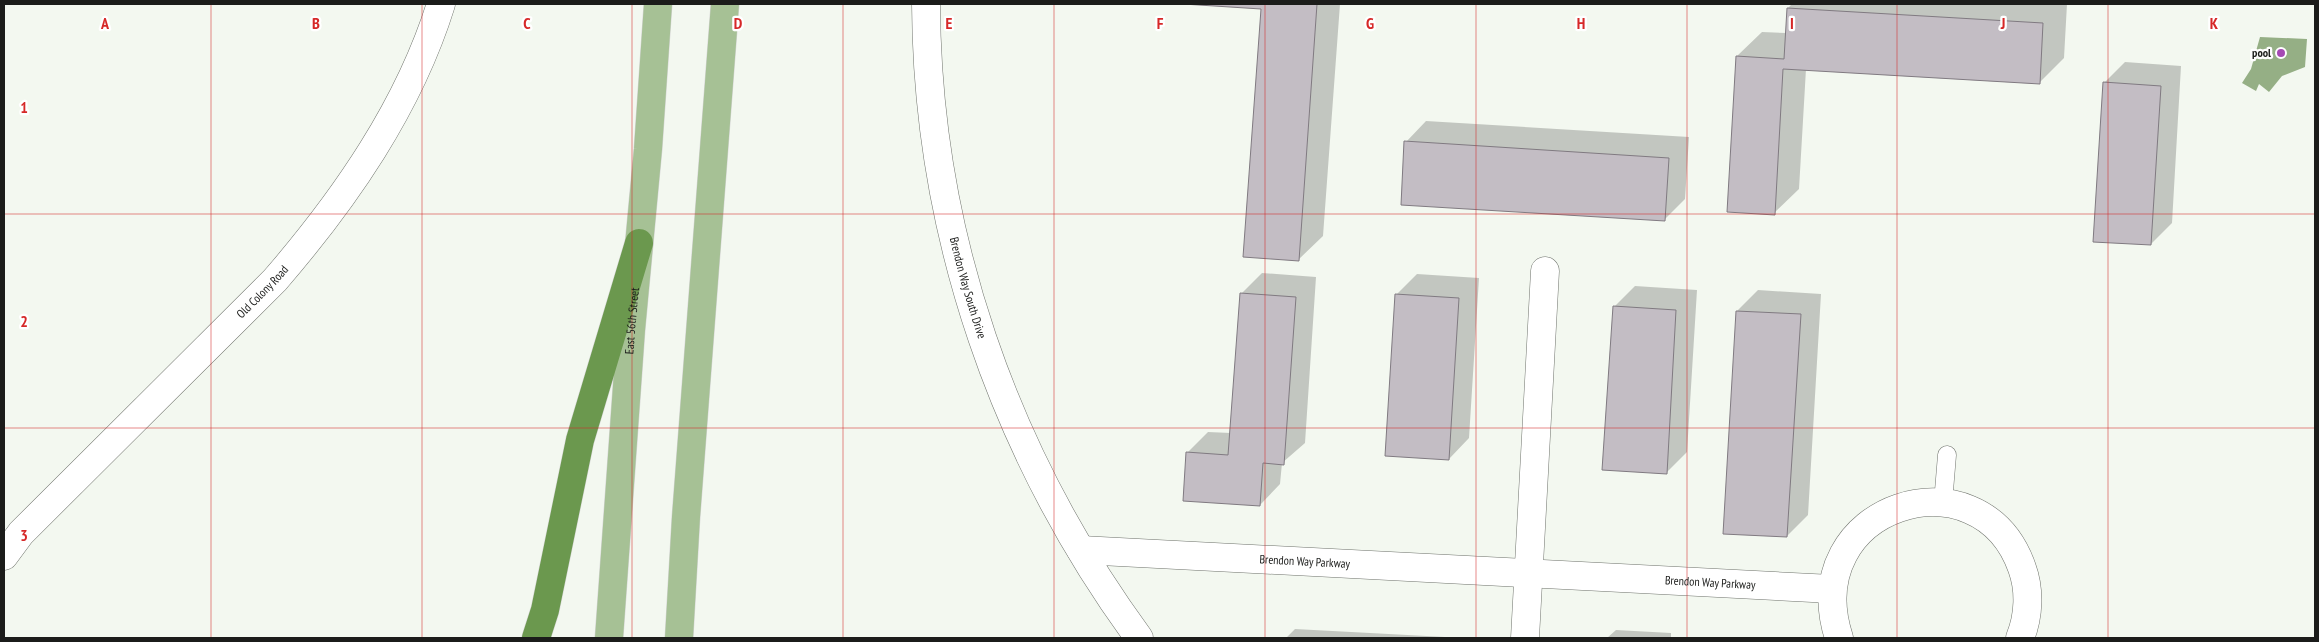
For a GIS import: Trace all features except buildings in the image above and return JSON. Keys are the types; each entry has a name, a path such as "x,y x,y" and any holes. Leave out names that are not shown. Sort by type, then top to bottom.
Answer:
{"highway":[{"path":"536,638 545,610 580,440 638,243"}],"main road":[{"name":"East 56th Street","path":"609,638 638,243 658,4"},
{"path":"679,638 686,517 725,4"}],"street":[{"name":"Old Colony Road","path":"4,556 13,532 275,280 313,236 348,187 388,124 421,56 441,4"},
{"name":"Brendon Way South Drive","path":"926,4 929,86 953,237 970,303 1011,416 1047,491 1098,579 1139,638"},
{"path":"1525,638 1545,271"},
{"path":"1839,638 1831,606 1832,589 1844,552 1869,523 1904,505 1923,502 1943,502 1962,507 1996,527 2009,542 2019,559 2028,597 2026,617 2020,638"},
{"name":"Brendon Way Parkway","path":"1081,550 1832,589"}],"lane":[{"path":"1943,502 1946,455"}],"shaded area":[{"name":"pool","path":"2260,37 2307,39 2305,67 2282,76 2269,92 2259,84 2256,91 2242,83 2251,69"}],"place":[{"name":"pool","path":"2281,53"}]}
